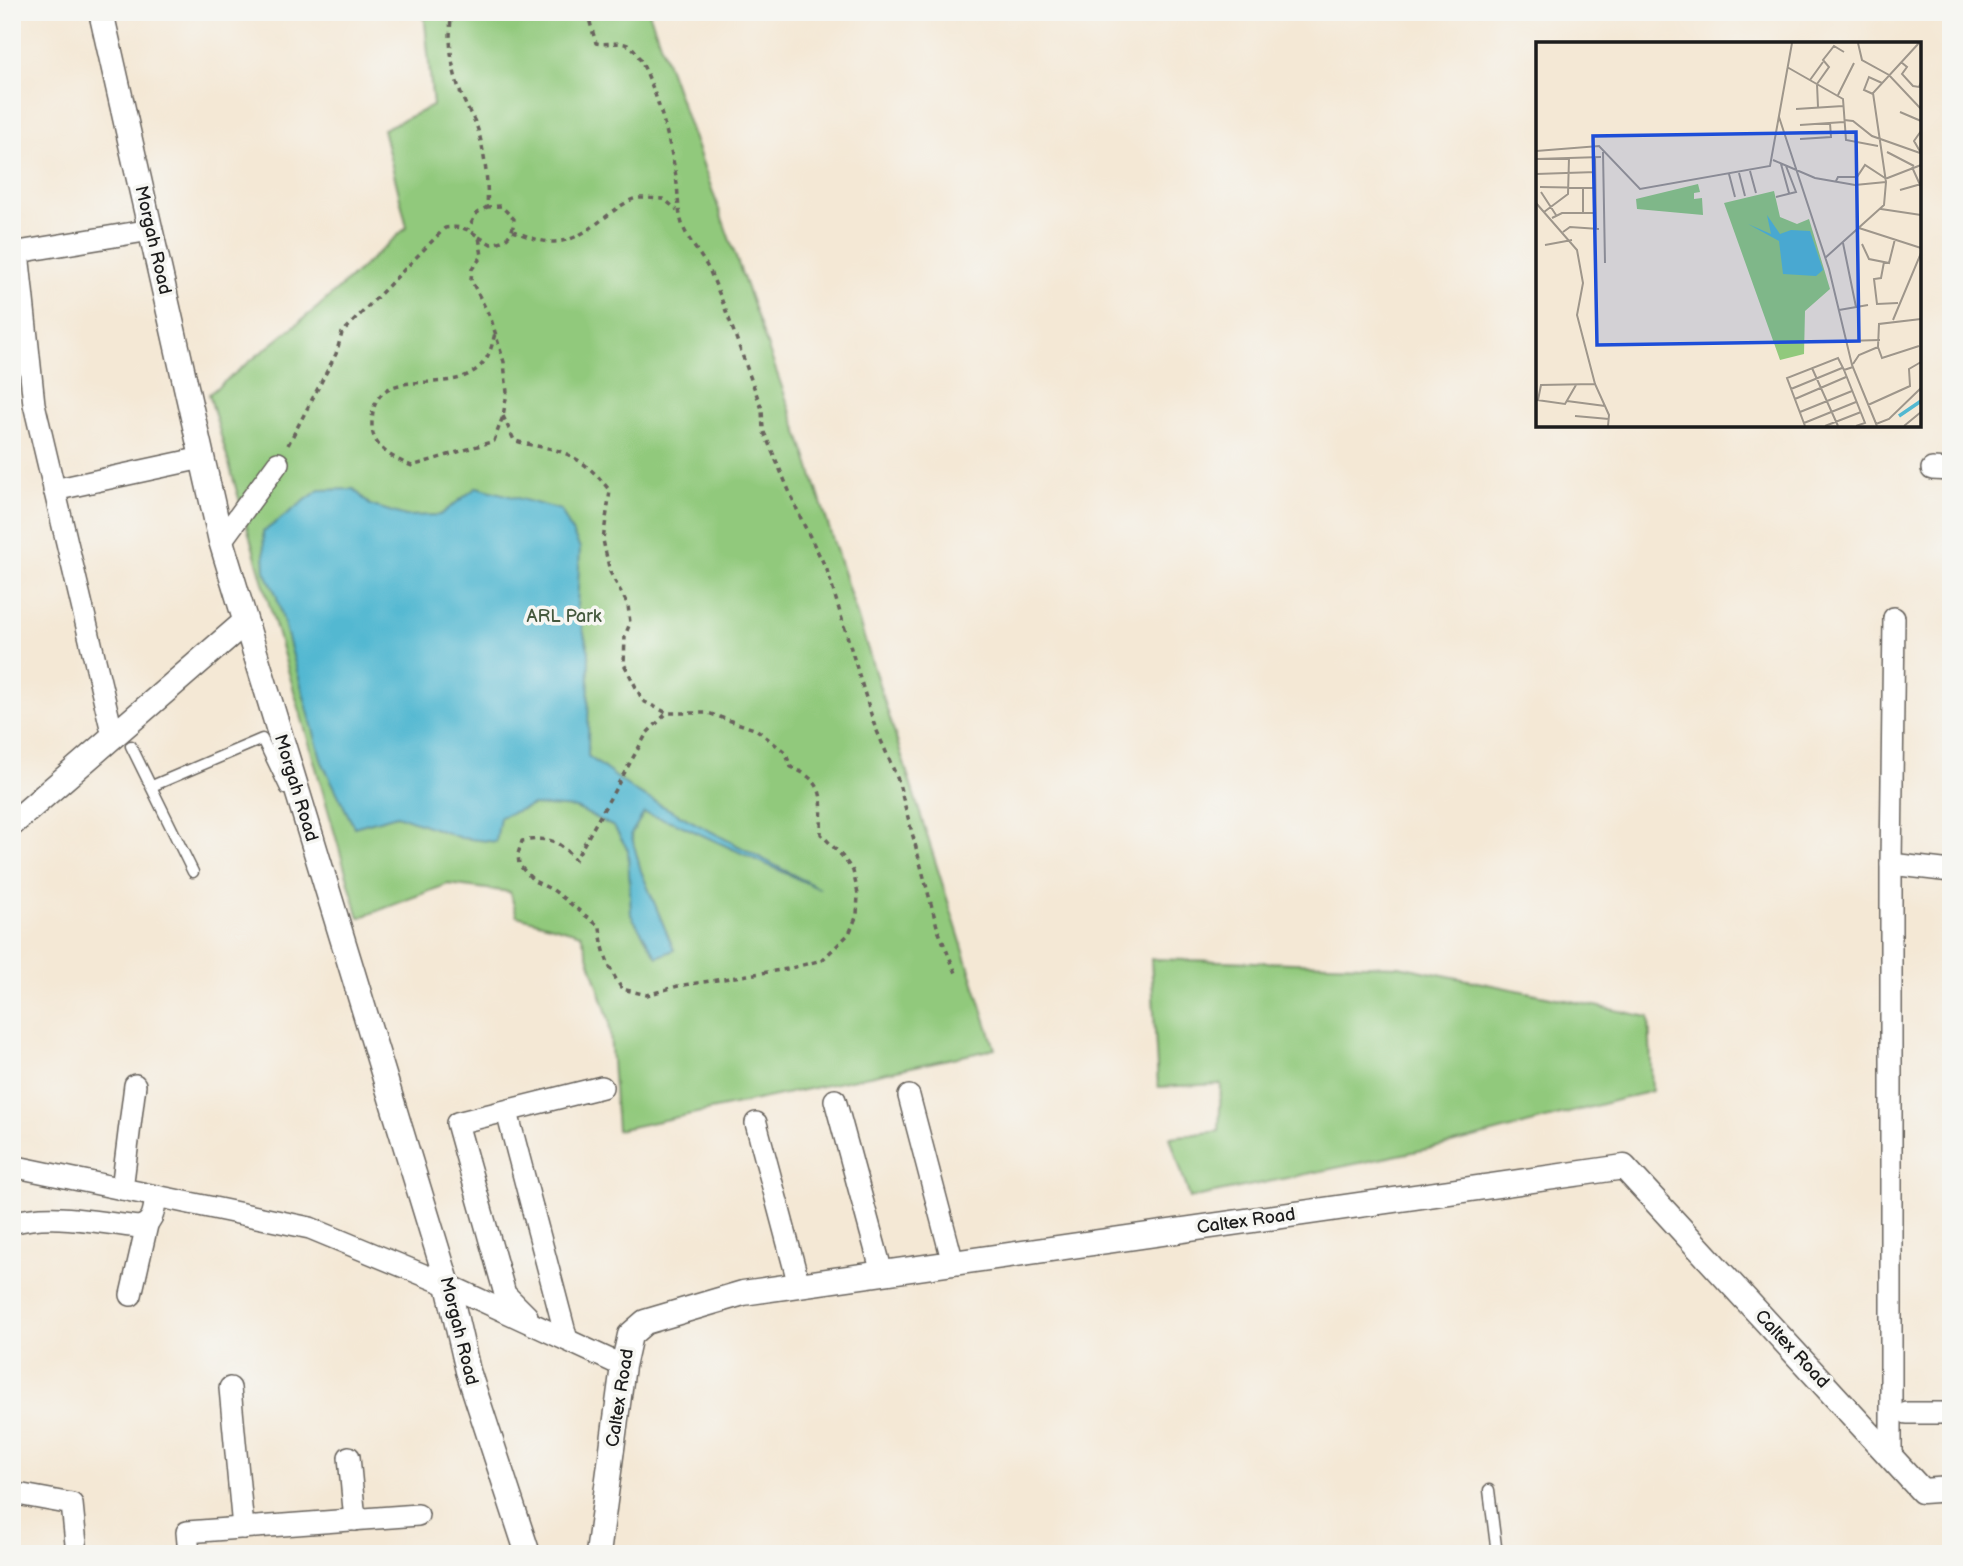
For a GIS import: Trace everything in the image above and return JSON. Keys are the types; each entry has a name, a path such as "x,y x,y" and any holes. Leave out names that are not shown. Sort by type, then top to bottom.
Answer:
{"street":[{"name":"Morgah Road","path":"102,12 221,541 449,1285 468,1371 528,1554"},
{"path":"122,741 54,490 34,404 15,253 151,230"},
{"path":"54,490 202,458"},
{"path":"221,541 278,463"},
{"path":"1891,1457 1891,864 1894,618"},
{"path":"12,824 122,741 245,622"},
{"path":"1891,864 1951,871"},
{"path":"122,1189 135,1085"},
{"path":"538,1326 505,1294 457,1123 602,1087"},
{"path":"909,1096 953,1263"},
{"path":"835,1100 882,1273"},
{"path":"507,1112 567,1340"},
{"path":"756,1123 799,1285"},
{"path":"12,1166 310,1228 449,1285 623,1366"},
{"name":"Caltex Road","path":"598,1554 623,1366 630,1335 645,1322 743,1293 1624,1167 1923,1490 1951,1489"},
{"path":"131,1295 147,1225 153,1217 156,1196"},
{"path":"12,1223 29,1218 51,1218 139,1227 147,1225"},
{"path":"230,1388 243,1528"},
{"path":"1907,1413 1951,1413 1951,1401"},
{"path":"349,1457 355,1520"},
{"path":"12,1493 72,1504 77,1554"},
{"path":"189,1554 187,1532 418,1515"}],"lane":[{"path":"152,786 262,739 313,845"},
{"path":"122,741 152,786 193,872"},
{"path":"1489,1490 1497,1554"}],"path":[{"path":"452,12 451,48 454,71 464,101 477,125 488,194 486,207"},
{"path":"587,12 596,43 622,43 634,49 646,75 671,145 679,199 678,211 684,230 710,271 762,409 763,430 802,521 827,570 874,724 898,780 938,930 956,974"},
{"path":"513,231 548,242 566,240 586,233 596,222 633,198 664,199 678,211"},
{"path":"278,463 336,354 342,333 445,228 458,226 468,229 491,244 504,241 513,231 514,219 501,206 486,207 477,213 468,229"},
{"path":"479,237 482,256 472,268 471,280 491,319 495,332 504,362 507,393 503,416 494,441 412,466 388,455 373,435 372,411 384,392 404,382 453,382 471,373 490,354 495,332"},
{"path":"503,416 513,440 525,445 552,449 579,459 610,491 603,540 610,572 628,605 630,622 625,636 624,664 643,701 667,713 708,713 757,730 785,752 791,767 808,774 820,791 821,834 853,871 858,894 857,915 849,934 822,960 788,969 678,986 647,995 622,989 601,949 600,927 553,890 534,881 519,864 517,854 522,841 538,838 553,839 575,860 638,750 656,722 667,713"}],"green space":[{"name":"ARL Park","path":"424,12 649,12 805,452 995,1049 617,1130 609,1020 581,934 517,916 510,892 448,884 359,918 209,394 318,307 407,227 383,129 433,106"},
{"path":"1151,959 1399,966 1649,1017 1652,1091 1447,1145 1190,1198 1170,1137 1219,1131 1221,1084 1158,1087"}],"water":[{"path":"477,487 561,510 580,548 577,608 589,652 588,756 636,792 820,889 676,823 644,813 631,834 641,871 674,950 657,957 631,915 628,850 614,827 576,808 533,805 500,817 496,842 461,838 397,815 354,827 322,762 276,594 265,571 263,532 319,490 354,489 370,505 406,516 440,515"}]}
